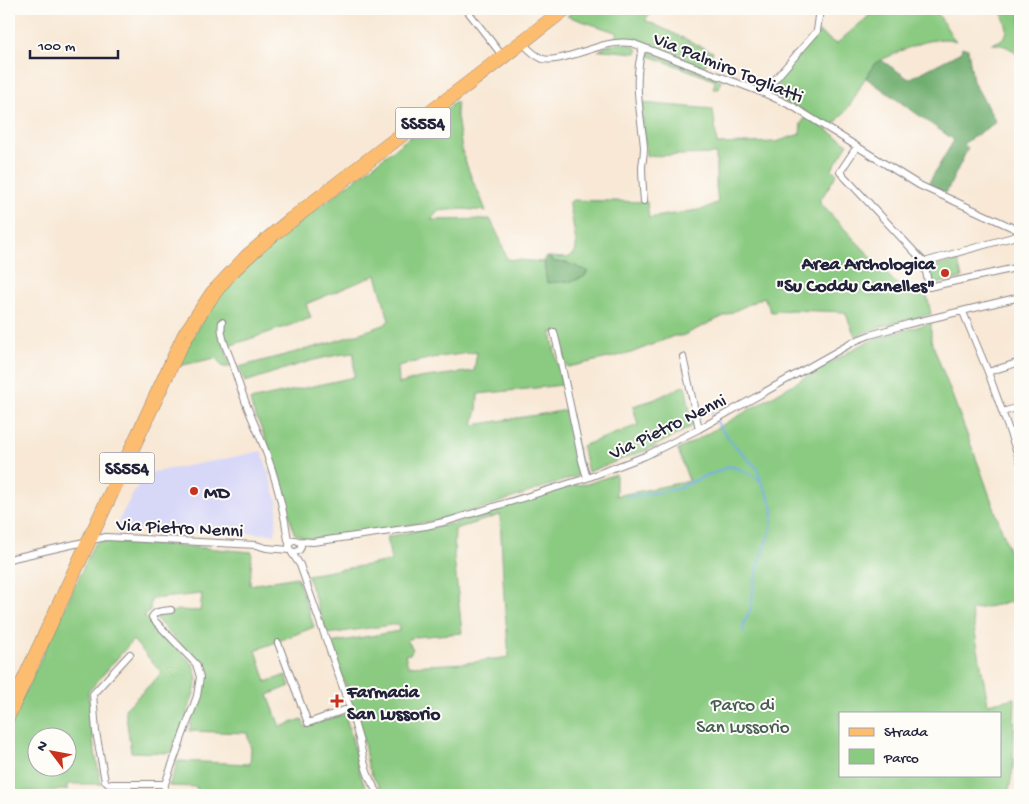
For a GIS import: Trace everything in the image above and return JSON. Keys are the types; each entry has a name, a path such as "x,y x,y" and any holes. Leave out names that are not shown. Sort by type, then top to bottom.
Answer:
{"main road":[{"name":"SS554","path":"9,705 182,333 210,291 245,254 288,218 560,9"},
{"name":"SS554","path":"9,721 179,356 206,309 233,275 276,236 570,9"}],"street":[{"path":"466,9 501,54"},
{"path":"766,94 772,83 817,30 820,9"},
{"name":"Via Palmiro Togliatti","path":"524,44 529,50 544,59 567,56 621,42 643,47 766,94 800,110 920,185 1020,233"},
{"path":"643,47 640,58 638,94 644,150 642,167 644,201"},
{"path":"854,150 840,172 924,262 929,287 1020,268"},
{"path":"924,262 1020,233"},
{"name":"Via Pietro Nenni","path":"9,559 100,538 113,537 256,545 274,548 433,525 587,478 645,456 699,429 857,340 908,324 1020,297"},
{"path":"963,312 988,372 1020,461"},
{"path":"222,322 224,341 242,395 258,431 275,478 284,509 286,524 350,708 367,773 380,795"},
{"path":"554,332 587,478"},
{"path":"683,358 699,429"},
{"path":"988,372 1020,362"},
{"path":"1002,412 1020,407"},
{"path":"164,795 165,784 197,696 200,677 196,664 152,617 159,611 171,610"},
{"path":"278,643 308,724 350,708"},
{"path":"130,654 93,694 96,732 105,781 108,784 165,784"}],"shaded area":[{"path":"262,451 278,504 275,534 114,528 142,478 149,473"}],"green space":[{"path":"576,9 656,9 645,20 713,52 704,67 631,40 614,39 618,33 567,16"},
{"path":"877,9 935,9 956,41 938,39 928,41 881,60 871,69 850,105 833,126 829,126 770,94 780,76 819,32 836,44"},
{"path":"1000,9 1020,9 1020,61 1009,48 991,44 1006,35 1006,26"},
{"path":"621,43 635,46 638,49 636,53 598,51 606,46"},
{"path":"962,47 968,49 973,81 996,122 963,144 968,148 946,193 928,184 954,140 866,78 874,64 881,60 909,79 961,52"},
{"path":"648,51 721,80 719,89 713,89 715,81 644,54"},
{"path":"454,103 457,103 456,110 464,158 486,211 462,209 438,211 431,220 490,219 507,259 544,262 547,283 587,271 567,263 555,262 548,257 567,258 574,254 576,242 570,206 570,202 573,200 647,202 649,218 704,209 718,202 716,154 646,156 641,103 713,109 717,144 776,142 800,134 801,124 806,116 848,144 832,169 837,174 819,202 907,295 925,286 931,314 879,327 855,336 845,312 792,310 771,312 764,297 682,336 674,336 631,353 568,367 564,360 562,346 556,332 552,332 562,385 478,394 477,410 473,425 568,410 583,474 483,508 433,521 306,539 294,533 280,479 250,400 354,377 354,353 312,361 245,382 239,367 330,343 384,325 389,320 376,275 306,304 311,318 229,346 223,327 225,321 221,318 219,326 230,367 223,367 216,358 178,366 204,317 224,290 274,242","holes":["477,352 474,371 419,378 399,384 398,366 432,358"]},
{"path":"548,257 555,262 567,263 588,271 584,277 573,281 547,283 544,259"},
{"name":"Area Archologica \"Su Coddu Canelles\"","path":"958,261 962,278 932,285 928,268"},
{"name":"Parco di San Lussorio","path":"931,323 931,340 1015,567 1017,601 971,610 988,704 1015,698 1013,769 1008,795 386,795 374,779 368,766 364,743 330,643 399,631 398,624 327,634 307,575 391,561 387,537 455,523 574,485 587,484 616,474 616,496 689,481 678,450 859,346 877,338","holes":["500,515 509,657 466,663 408,666 405,655 410,654 413,649 407,640 415,637 462,633 454,557 455,529"]},
{"path":"685,385 694,425 647,450 588,472 582,446 638,425 633,406 653,400"},
{"path":"104,541 252,552 250,585 297,577 314,627 256,650 266,682 286,675 290,686 268,695 280,727 302,719 305,727 345,714 363,782 371,795 197,795 197,787 169,786 178,761 250,764 251,749 247,733 189,731 203,682 205,661 192,657 157,620 159,615 177,610 200,611 202,594 151,599 150,611 144,616 193,664 197,678 182,729 171,753 131,752 125,709 162,673 133,640 88,692 94,747 101,784 67,784 67,790 9,792 9,726 93,546 97,542"}],"waterway":[{"path":"1018,9 1020,14"},
{"path":"711,412 735,446 758,469 760,479 773,510 771,528 754,584 751,607 743,625 744,632"},
{"path":"626,496 643,495 680,488 729,466 742,470 760,480"}],"place":[{"name":"Area Archologica \"Su Coddu Canelles\"","path":"945,273"},
{"name":"MD","path":"194,491"},
{"name":"Farmacia San Lussorio","path":"337,701"}]}
